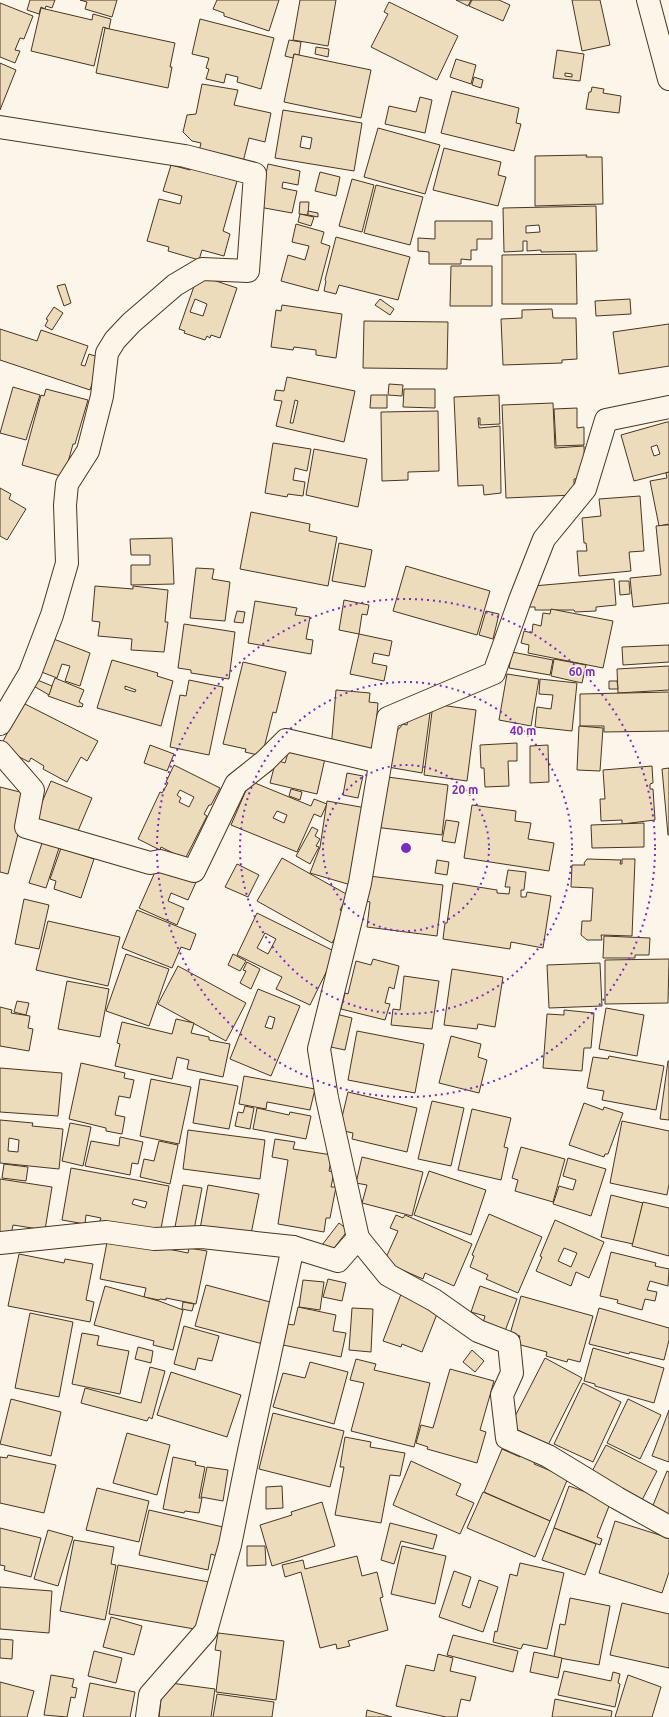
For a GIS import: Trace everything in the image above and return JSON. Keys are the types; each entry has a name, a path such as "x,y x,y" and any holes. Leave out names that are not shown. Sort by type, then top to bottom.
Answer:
{"street":[{"path":"648,0 669,79"},
{"path":"0,127 185,156 255,174 248,270 202,270 175,285 131,323 107,352 102,396 88,451 67,484 65,505 67,563 52,615 30,673 0,724"},
{"path":"669,407 606,420 585,489 544,539 494,673 388,718 360,883 319,1049 327,1098 358,1238 388,1275 434,1300 478,1331 509,1343 512,1373 502,1395 507,1438 548,1456 617,1498 669,1527"},
{"path":"0,752 33,790 26,827 150,863 160,861 194,871 236,784 265,761 286,740 380,762"},
{"path":"0,1243 106,1232 154,1239 202,1237 293,1247 338,1261 358,1238"},
{"path":"147,1717 150,1695 206,1631 230,1546 293,1247"}],"building":[{"path":"30,0 55,0 52,8 46,6 45,9 41,7 39,14 27,10"},
{"path":"80,0 117,0 112,17 85,9 87,2"},
{"path":"217,0 279,0 269,31 224,16 224,13 213,9"},
{"path":"300,0 336,0 328,46 293,40"},
{"path":"456,0 471,0 468,6"},
{"path":"472,0 499,0 510,5 503,21 469,6"},
{"path":"572,0 600,0 610,45 582,51"},
{"path":"389,2 458,36 437,80 371,47 388,14 384,12"},
{"path":"0,3 33,16 24,39 20,38 15,50 20,51 15,63 0,57"},
{"path":"41,8 92,20 93,14 111,19 109,29 103,27 94,66 31,51"},
{"path":"200,19 274,38 261,89 237,82 238,77 226,74 224,83 206,79 209,69 206,68 209,58 192,54"},
{"path":"105,28 175,43 170,67 172,67 168,88 96,73"},
{"path":"289,40 301,42 299,55 294,54 293,58 285,56"},
{"path":"316,47 329,49 328,57 315,54"},
{"path":"557,50 584,54 580,81 553,78","holes":["565,73 572,74 572,77 565,76"]},
{"path":"294,54 371,70 361,118 284,102"},
{"path":"456,59 476,65 471,84 450,77"},
{"path":"0,63 16,70 0,110"},
{"path":"474,77 483,80 481,88 472,85"},
{"path":"202,84 238,90 234,105 271,113 265,142 249,138 243,162 198,156 201,143 192,141 183,132 187,115 196,114"},
{"path":"592,87 604,89 603,93 621,96 619,113 586,109 589,92 591,92"},
{"path":"452,91 519,108 516,123 521,124 514,151 441,133"},
{"path":"420,97 432,100 425,133 385,124 389,106 416,112"},
{"path":"283,110 362,123 354,171 275,158","holes":["302,136 312,138 310,149 300,147"]},
{"path":"378,128 440,145 425,194 364,177"},
{"path":"444,148 501,162 498,175 506,177 498,206 433,190"},
{"path":"587,155 586,157 602,157 603,204 535,206 535,156"},
{"path":"268,164 300,171 298,185 283,182 282,188 297,191 292,213 259,207"},
{"path":"171,165 190,170 191,168 237,181 223,231 230,234 224,256 202,250 199,260 168,251 169,247 147,241 159,199 180,204 182,196 163,191"},
{"path":"320,172 340,177 336,196 315,191"},
{"path":"352,179 374,185 362,232 339,226"},
{"path":"376,185 423,197 410,245 364,233"},
{"path":"300,202 309,202 308,215 299,214"},
{"path":"596,206 597,251 527,251 527,241 523,241 523,251 504,252 503,208","holes":["539,225 540,232 526,233 526,226"]},
{"path":"308,211 318,213 318,217 308,215"},
{"path":"300,214 314,217 311,226 298,222"},
{"path":"435,221 492,221 492,239 477,239 477,250 471,250 471,260 461,259 461,264 429,264 429,252 418,251 418,238 435,239"},
{"path":"296,224 324,232 321,243 330,246 318,291 281,281 288,255 305,260 309,246 292,242"},
{"path":"336,237 410,257 398,300 339,285 336,294 324,291 325,280"},
{"path":"576,254 577,304 502,304 502,255"},
{"path":"451,266 492,266 492,306 450,306"},
{"path":"198,275 237,288 220,338 211,335 210,338 207,336 205,340 184,333 185,331 179,329","holes":["195,299 207,304 203,316 190,312"]},
{"path":"65,284 71,303 64,306 57,286"},
{"path":"380,299 394,309 390,315 375,305"},
{"path":"630,299 631,314 596,316 595,301"},
{"path":"282,305 342,314 336,358 316,355 316,350 294,347 293,350 271,347 276,310 281,311"},
{"path":"54,307 63,313 52,330 45,326 48,320 46,319"},
{"path":"552,309 553,318 576,318 577,359 562,360 562,363 503,365 501,319 522,318 522,310"},
{"path":"364,321 448,322 447,369 363,368"},
{"path":"669,324 669,366 619,374 613,332"},
{"path":"0,329 37,341 41,330 88,346 81,365 85,366 89,354 98,357 94,372 96,372 90,390 0,360"},
{"path":"287,377 355,391 344,442 276,426 282,401 274,400 276,390 284,391","holes":["295,400 298,401 293,423 290,423"]},
{"path":"389,384 403,385 402,396 388,395"},
{"path":"13,387 40,395 26,440 0,433"},
{"path":"46,389 88,400 75,444 73,444 64,477 22,465 41,395 44,396"},
{"path":"404,389 435,389 435,408 403,407"},
{"path":"371,395 387,395 387,408 370,408"},
{"path":"499,395 500,424 480,425 480,418 478,418 479,428 500,426 501,493 484,495 483,485 458,486 454,397"},
{"path":"553,403 555,448 584,446 585,478 574,479 574,495 506,498 502,405"},
{"path":"577,408 577,428 584,427 584,445 556,446 554,409"},
{"path":"438,411 439,471 408,472 408,480 382,481 381,412"},
{"path":"669,422 669,472 634,481 621,435","holes":["657,445 660,454 654,456 651,447"]},
{"path":"273,443 311,449 307,471 295,468 293,480 305,482 303,496 288,494 287,497 265,493"},
{"path":"314,449 367,459 358,507 306,495"},
{"path":"669,472 669,524 659,526 650,481 667,478 666,473"},
{"path":"0,488 11,494 9,499 26,509 7,540 0,536"},
{"path":"640,496 644,551 629,552 631,571 579,576 577,551 587,551 586,543 584,543 582,518 601,516 599,499"},
{"path":"251,512 310,524 309,531 337,537 328,586 240,569"},
{"path":"669,525 669,603 633,607 630,578 661,575 656,526"},
{"path":"172,538 174,584 131,585 131,565 150,565 150,555 131,555 130,539"},
{"path":"339,543 372,550 365,587 332,581"},
{"path":"406,566 490,591 477,635 393,611"},
{"path":"196,568 214,569 212,579 230,582 225,621 190,618"},
{"path":"614,579 616,605 596,607 596,611 575,612 574,610 535,610 535,607 529,607 533,586"},
{"path":"619,581 629,581 630,594 620,595"},
{"path":"95,586 133,589 133,586 168,590 165,622 168,622 164,652 131,650 132,639 98,636 100,622 92,621"},
{"path":"344,600 369,605 367,615 362,614 359,634 339,630"},
{"path":"255,601 297,608 295,615 310,617 306,639 313,640 311,654 248,643"},
{"path":"551,609 613,621 603,668 528,653 529,645 521,643 524,631 532,633 533,624 541,626 543,613 550,614"},
{"path":"237,611 245,612 243,623 234,622"},
{"path":"486,611 499,614 493,639 479,635"},
{"path":"184,624 235,632 229,679 191,673 191,670 178,668"},
{"path":"359,634 392,641 389,656 374,653 372,663 387,666 384,681 350,674"},
{"path":"51,638 90,653 80,686 65,681 70,666 62,664 57,678 39,671"},
{"path":"669,645 669,662 623,665 622,647"},
{"path":"512,652 553,660 550,675 509,668"},
{"path":"554,659 586,665 582,683 551,676"},
{"path":"112,660 158,673 157,676 173,681 161,726 97,708","holes":["125,686 136,690 135,692 125,689"]},
{"path":"243,662 286,672 276,713 273,712 262,756 245,752 246,749 223,744"},
{"path":"669,666 669,690 618,693 617,669"},
{"path":"507,674 539,679 531,726 499,720"},
{"path":"55,678 84,690 79,702 83,704 82,707 48,696"},
{"path":"35,679 52,686 49,695 32,685"},
{"path":"540,679 577,683 572,731 535,727 537,707 551,709 553,695 539,694"},
{"path":"189,680 223,687 209,755 170,747 180,695 186,696"},
{"path":"609,681 617,681 618,689 609,689"},
{"path":"336,690 370,693 369,702 378,703 375,736 378,753 331,749"},
{"path":"669,692 669,731 604,732 604,726 580,726 580,694"},
{"path":"23,703 98,741 87,761 81,757 67,782 43,769 44,766 31,758 29,762 0,747"},
{"path":"433,704 476,710 467,781 424,775"},
{"path":"418,711 430,713 422,773 388,767 390,739 403,724 407,725 409,713"},
{"path":"579,726 603,728 600,771 577,770"},
{"path":"517,743 517,761 508,761 509,786 485,787 484,768 481,768 480,745"},
{"path":"150,745 174,754 167,771 144,763"},
{"path":"548,745 549,782 530,783 530,746"},
{"path":"290,746 326,754 317,794 270,783 276,760 285,763"},
{"path":"174,765 220,788 211,805 209,805 204,814 207,816 185,859 161,847 160,850 138,839 160,792 162,793 168,783 166,782","holes":["180,790 194,797 189,807 179,802 181,798 177,795"]},
{"path":"652,766 653,783 650,784 650,789 653,789 655,820 622,824 622,820 601,821 600,799 605,799 603,770"},
{"path":"669,768 669,835 668,835 662,769"},
{"path":"347,773 363,776 358,798 343,795"},
{"path":"380,776 448,785 442,835 374,827"},
{"path":"51,781 92,798 75,838 34,821"},
{"path":"250,781 311,806 314,799 327,804 321,817 314,814 297,852 231,825","holes":["277,811 287,815 284,823 273,818"]},
{"path":"0,787 28,794 8,874 0,872"},
{"path":"291,789 302,792 300,800 289,796"},
{"path":"327,801 366,808 351,885 310,873 320,847"},
{"path":"472,805 516,811 515,821 531,823 528,839 554,843 549,871 464,858"},
{"path":"446,820 459,822 455,843 442,841"},
{"path":"644,823 644,847 592,848 591,825"},
{"path":"312,827 318,830 315,836 320,839 316,846 319,847 310,864 296,856"},
{"path":"43,840 60,845 46,888 29,883"},
{"path":"61,848 94,859 81,898 54,889 56,881 50,879"},
{"path":"282,858 348,895 340,910 348,914 332,943 257,901"},
{"path":"587,859 621,860 620,864 622,864 622,859 635,859 632,936 601,935 602,940 587,940 581,935 582,921 591,921 593,888 571,887 572,865 585,865 584,863"},
{"path":"437,860 449,862 447,875 435,873"},
{"path":"159,863 197,880 188,900 171,893 168,901 184,908 177,925 139,908"},
{"path":"237,864 259,875 248,897 225,887"},
{"path":"508,870 526,872 524,890 521,890 521,897 526,897 527,892 551,896 543,948 511,942 510,949 443,939 453,883 497,890 497,893 509,894 510,887 505,887"},
{"path":"369,876 443,885 437,936 367,927 370,902 366,901"},
{"path":"24,899 49,905 39,949 15,944"},
{"path":"137,910 196,934 190,950 181,947 172,968 122,948"},
{"path":"257,913 336,952 310,1005 276,989 282,977 237,955","holes":["265,933 276,939 268,954 257,948"]},
{"path":"48,921 120,937 108,986 36,970"},
{"path":"604,936 650,938 649,955 635,955 635,958 603,958"},
{"path":"126,954 169,969 149,1026 106,1011"},
{"path":"233,954 246,961 240,971 228,965"},
{"path":"373,959 399,966 394,989 389,987 385,1003 390,1004 385,1020 341,1009 345,993 348,994 356,961 371,965"},
{"path":"669,959 668,1003 605,1004 605,960"},
{"path":"247,962 260,969 251,989 240,983 246,971 243,970"},
{"path":"600,963 602,1006 549,1008 547,965"},
{"path":"178,966 246,1003 226,1041 158,1004"},
{"path":"452,969 503,977 495,1027 478,1024 477,1029 444,1025"},
{"path":"404,976 439,981 432,1029 391,1025 393,1009 400,1010"},
{"path":"67,981 109,989 100,1037 58,1029"},
{"path":"258,989 300,1006 271,1076 230,1059","holes":["269,1016 275,1018 272,1029 265,1027"]},
{"path":"17,1001 29,1003 26,1015 14,1012"},
{"path":"0,1007 12,1010 11,1013 30,1016 28,1028 33,1029 29,1051 0,1046"},
{"path":"606,1008 644,1015 637,1056 599,1049"},
{"path":"564,1010 594,1013 591,1048 584,1048 582,1071 543,1068 547,1014 564,1015"},
{"path":"332,1013 352,1018 345,1050 326,1046"},
{"path":"176,1019 194,1023 191,1033 209,1037 209,1040 230,1044 223,1077 187,1069 189,1060 177,1057 172,1079 115,1066 120,1044 117,1043 122,1022 172,1034"},
{"path":"357,1031 424,1044 415,1093 348,1080"},
{"path":"451,1036 481,1044 478,1057 487,1060 479,1093 439,1083"},
{"path":"609,1056 664,1066 656,1110 602,1100 604,1091 587,1088 593,1057 608,1059"},
{"path":"669,1061 669,1120 660,1119"},
{"path":"81,1063 125,1073 124,1078 134,1080 130,1098 119,1096 115,1115 125,1117 122,1134 106,1131 106,1128 69,1119"},
{"path":"0,1068 62,1073 58,1116 0,1112"},
{"path":"244,1076 315,1089 310,1110 267,1102 266,1109 239,1104"},
{"path":"151,1079 191,1087 179,1144 140,1136"},
{"path":"200,1079 238,1086 229,1129 193,1123"},
{"path":"348,1092 417,1108 407,1152 352,1139 353,1133 339,1130"},
{"path":"432,1101 464,1108 451,1166 418,1159"},
{"path":"584,1103 603,1110 604,1107 623,1113 608,1154 605,1154 604,1157 569,1145"},
{"path":"245,1106 254,1108 250,1129 235,1126 238,1112 243,1113"},
{"path":"257,1108 289,1115 290,1112 311,1116 306,1139 253,1129"},
{"path":"472,1109 511,1118 504,1147 508,1148 501,1180 458,1170"},
{"path":"0,1120 33,1123 32,1126 63,1129 59,1169 0,1163","holes":["9,1138 19,1140 18,1152 8,1151"]},
{"path":"622,1121 669,1131 669,1184 667,1195 610,1183"},
{"path":"70,1123 91,1127 83,1166 62,1161"},
{"path":"188,1130 265,1140 260,1179 183,1169"},
{"path":"120,1137 143,1142 138,1164 132,1163 130,1175 85,1166 91,1141 119,1146"},
{"path":"275,1139 295,1142 293,1149 332,1155 329,1171 334,1172 331,1187 336,1187 330,1218 326,1218 324,1232 278,1224 288,1160 272,1157"},
{"path":"159,1141 178,1145 170,1184 140,1177 144,1159 154,1161"},
{"path":"521,1147 565,1159 553,1202 515,1191 518,1180 512,1178"},
{"path":"362,1157 423,1172 412,1216 362,1203 367,1185 356,1183"},
{"path":"568,1158 606,1169 591,1216 553,1204 559,1186 573,1190 576,1180 563,1176"},
{"path":"4,1164 28,1167 26,1181 2,1178"},
{"path":"71,1168 169,1186 160,1234 99,1223 101,1218 86,1215 85,1224 62,1220","holes":["134,1199 147,1202 145,1208 132,1204"]},
{"path":"429,1171 486,1190 471,1235 414,1215"},
{"path":"0,1179 52,1187 45,1230 13,1225 11,1235 0,1233"},
{"path":"183,1185 202,1188 194,1230 175,1227"},
{"path":"208,1185 259,1194 250,1239 200,1229"},
{"path":"611,1195 643,1203 633,1244 601,1237"},
{"path":"643,1202 669,1208 669,1256 632,1246"},
{"path":"489,1214 542,1237 518,1293 486,1279 488,1275 470,1267 474,1256 472,1255"},
{"path":"396,1215 403,1218 405,1215 472,1244 454,1286 425,1273 423,1279 384,1262 398,1231 390,1228"},
{"path":"555,1220 604,1242 589,1278 576,1272 571,1286 536,1271 542,1257 540,1256","holes":["564,1248 577,1253 571,1267 558,1261"]},
{"path":"339,1223 348,1230 331,1252 322,1245"},
{"path":"108,1237 188,1253 189,1248 207,1251 196,1304 166,1298 166,1300 159,1300 144,1297 146,1288 100,1279"},
{"path":"611,1252 656,1263 655,1266 669,1269 668,1286 650,1281 647,1290 657,1292 655,1301 645,1299 642,1310 617,1303 618,1300 600,1296"},
{"path":"19,1254 64,1263 65,1259 93,1264 86,1300 94,1302 90,1322 8,1306"},
{"path":"328,1279 346,1283 342,1301 323,1297"},
{"path":"303,1280 324,1282 320,1310 299,1307"},
{"path":"206,1285 274,1303 263,1344 195,1326"},
{"path":"105,1286 159,1301 183,1310 173,1350 153,1345 154,1341 94,1325"},
{"path":"480,1286 517,1299 505,1331 483,1323 485,1316 471,1312"},
{"path":"403,1289 439,1309 422,1352 402,1344 401,1347 383,1341"},
{"path":"521,1296 593,1316 580,1362 568,1359 567,1362 546,1356 547,1352 517,1344 520,1336 510,1334"},
{"path":"183,1302 194,1304 192,1311 182,1309"},
{"path":"298,1307 336,1315 333,1331 346,1333 341,1357 283,1345 287,1324 294,1325"},
{"path":"352,1308 373,1309 371,1352 349,1350"},
{"path":"599,1308 669,1328 669,1340 664,1360 630,1352 629,1354 589,1344"},
{"path":"30,1313 73,1322 59,1397 15,1388"},
{"path":"184,1326 219,1336 212,1361 198,1358 195,1370 174,1364"},
{"path":"82,1333 99,1336 97,1345 129,1351 120,1394 72,1384"},
{"path":"138,1347 153,1351 151,1363 135,1359"},
{"path":"593,1348 664,1368 654,1403 595,1386 595,1384 584,1381"},
{"path":"472,1350 484,1361 475,1372 463,1362"},
{"path":"545,1358 582,1378 548,1445 510,1426"},
{"path":"356,1359 376,1364 374,1370 430,1383 414,1447 351,1431 364,1383 350,1380"},
{"path":"310,1362 348,1372 334,1424 273,1407 283,1373 305,1378"},
{"path":"150,1367 165,1371 152,1419 149,1417 147,1421 81,1403 85,1388 141,1403"},
{"path":"450,1369 494,1381 480,1430 486,1432 477,1463 427,1449 428,1447 416,1443 421,1425 433,1428"},
{"path":"171,1372 241,1395 227,1437 157,1415"},
{"path":"583,1383 621,1402 593,1462 554,1444"},
{"path":"11,1399 61,1412 51,1456 0,1444"},
{"path":"628,1399 661,1415 640,1459 607,1443"},
{"path":"669,1410 669,1462 652,1456"},
{"path":"273,1413 344,1431 330,1487 259,1469"},
{"path":"127,1433 170,1445 157,1495 113,1483"},
{"path":"345,1437 371,1442 370,1447 405,1453 400,1476 390,1475 381,1523 335,1515 344,1467 340,1467"},
{"path":"606,1445 657,1471 640,1504 589,1477"},
{"path":"502,1449 520,1457 522,1452 537,1458 534,1464 568,1478 550,1521 484,1492"},
{"path":"8,1455 56,1465 44,1513 0,1503 0,1457 7,1458"},
{"path":"173,1457 196,1462 195,1465 205,1467 199,1498 202,1498 199,1513 185,1511 184,1513 163,1509"},
{"path":"411,1461 461,1484 456,1495 474,1503 460,1534 393,1505"},
{"path":"207,1467 228,1470 223,1501 201,1497"},
{"path":"667,1471 669,1472 669,1518 651,1510"},
{"path":"282,1486 283,1508 266,1509 266,1487"},
{"path":"569,1486 611,1501 597,1537 602,1539 600,1545 554,1528"},
{"path":"97,1488 149,1501 139,1542 86,1530"},
{"path":"483,1492 550,1521 535,1557 467,1528"},
{"path":"322,1502 335,1546 272,1566 260,1525 292,1515 291,1512"},
{"path":"149,1510 223,1527 217,1556 211,1554 208,1570 139,1555"},
{"path":"615,1521 669,1538 669,1572 662,1593 599,1573"},
{"path":"390,1523 437,1535 433,1549 401,1541 394,1564 381,1560"},
{"path":"0,1528 41,1538 31,1577 4,1570 5,1566 0,1565"},
{"path":"554,1528 596,1544 585,1575 542,1560"},
{"path":"48,1530 73,1537 58,1586 34,1579"},
{"path":"74,1540 114,1547 111,1564 116,1565 105,1620 60,1611"},
{"path":"247,1546 265,1546 266,1565 247,1566"},
{"path":"402,1546 446,1556 435,1604 391,1594"},
{"path":"357,1556 362,1576 377,1572 383,1597 380,1598 388,1630 348,1641 350,1646 337,1649 336,1644 320,1648 301,1572 285,1577 282,1565 303,1560 305,1569"},
{"path":"520,1563 564,1573 547,1649 523,1644 521,1649 493,1642 495,1631 497,1632 510,1574 517,1576"},
{"path":"118,1565 209,1582 200,1630 109,1614"},
{"path":"454,1571 471,1577 462,1605 470,1608 479,1580 498,1587 483,1632 439,1617"},
{"path":"0,1587 52,1591 49,1633 0,1629"},
{"path":"570,1598 610,1606 599,1665 554,1657 560,1624 565,1625"},
{"path":"622,1603 669,1614 669,1668 610,1655"},
{"path":"111,1617 142,1626 134,1655 103,1647"},
{"path":"218,1633 284,1641 276,1700 216,1692 221,1651 215,1650"},
{"path":"453,1635 518,1651 513,1672 447,1655"},
{"path":"0,1639 13,1640 12,1659 0,1658"},
{"path":"94,1651 122,1658 116,1683 88,1676"},
{"path":"534,1652 562,1658 558,1678 530,1672"},
{"path":"438,1654 453,1658 450,1671 476,1677 470,1701 461,1699 457,1717 446,1717 396,1706 406,1665 434,1671"},
{"path":"564,1671 611,1681 613,1672 620,1674 618,1683 620,1684 615,1707 558,1695"},
{"path":"51,1675 74,1679 72,1687 77,1688 75,1698 71,1697 67,1717 44,1715"},
{"path":"628,1675 661,1687 652,1717 615,1717"},
{"path":"0,1682 34,1691 27,1717 0,1717"},
{"path":"163,1682 215,1689 211,1717 159,1717"},
{"path":"90,1683 135,1692 130,1717 83,1717"},
{"path":"217,1694 274,1702 272,1717 213,1717"},
{"path":"555,1699 612,1711 611,1717 552,1717"},
{"path":"367,1710 392,1717 366,1717"}]}
